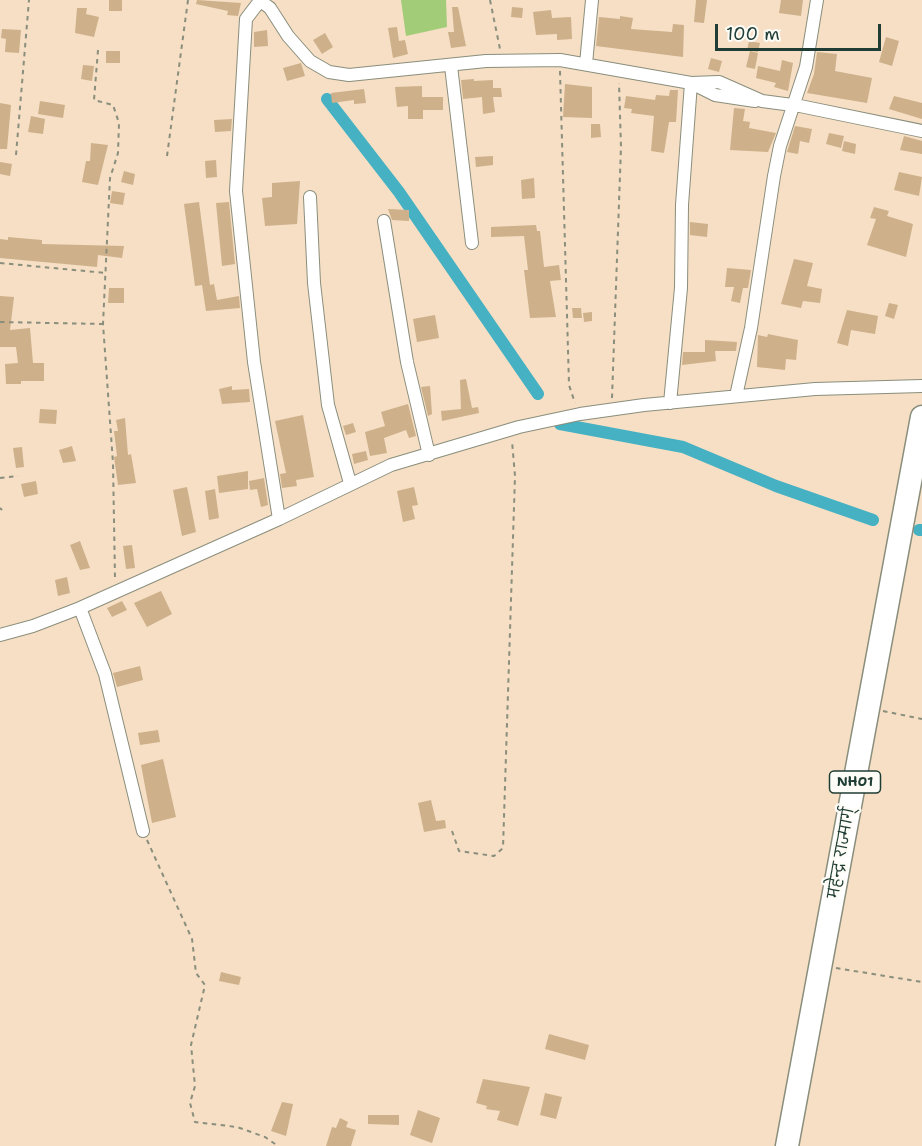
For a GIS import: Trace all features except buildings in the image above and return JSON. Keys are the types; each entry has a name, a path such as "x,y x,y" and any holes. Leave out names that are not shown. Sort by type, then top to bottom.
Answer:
{"highway":[{"name":"महेन्द्र राज्मार्ग्","path":"787,1146 922,417"}],"street":[{"path":"586,64 592,0"},
{"path":"736,396 751,328 774,176 806,67 817,0"},
{"path":"279,519 254,362 236,191 246,19 259,1 270,8 288,36 310,61 329,72 349,75 375,74 502,61 560,60 691,83 719,82 762,101 794,105 922,131"},
{"path":"451,66 472,243"},
{"path":"670,403 681,288 682,205 691,83"},
{"path":"310,197 314,283 328,405 350,483"},
{"path":"384,221 406,362 429,455"},
{"path":"0,635 33,626 80,608 279,519 391,465 512,429 580,414 736,396 815,388 922,386"},
{"path":"80,608 105,674 142,831"}],"path":[{"path":"16,155 29,0"},
{"path":"167,156 188,0"},
{"path":"490,0 502,61"},
{"path":"98,50 94,100 113,105 119,123 118,153 110,178 103,324 113,463 115,591"},
{"path":"560,60 569,385 580,414"},
{"path":"611,410 615,376 614,272 621,147 619,69"},
{"path":"0,263 106,273"},
{"path":"0,322 103,324"},
{"path":"452,831 459,851 494,856 503,848 515,476 512,429"},
{"path":"0,478 18,476"},
{"path":"868,707 922,719"},
{"path":"142,831 177,901 192,939 196,973 205,985 191,1045 195,1086 190,1103 195,1122 237,1127 265,1137 278,1146"},
{"path":"821,965 922,982"}],"green space":[{"path":"401,0 446,0 447,27 406,36"}],"waterway":[{"path":"327,99 399,192 538,394"},
{"path":"560,424 683,447 776,486 873,520"}]}
